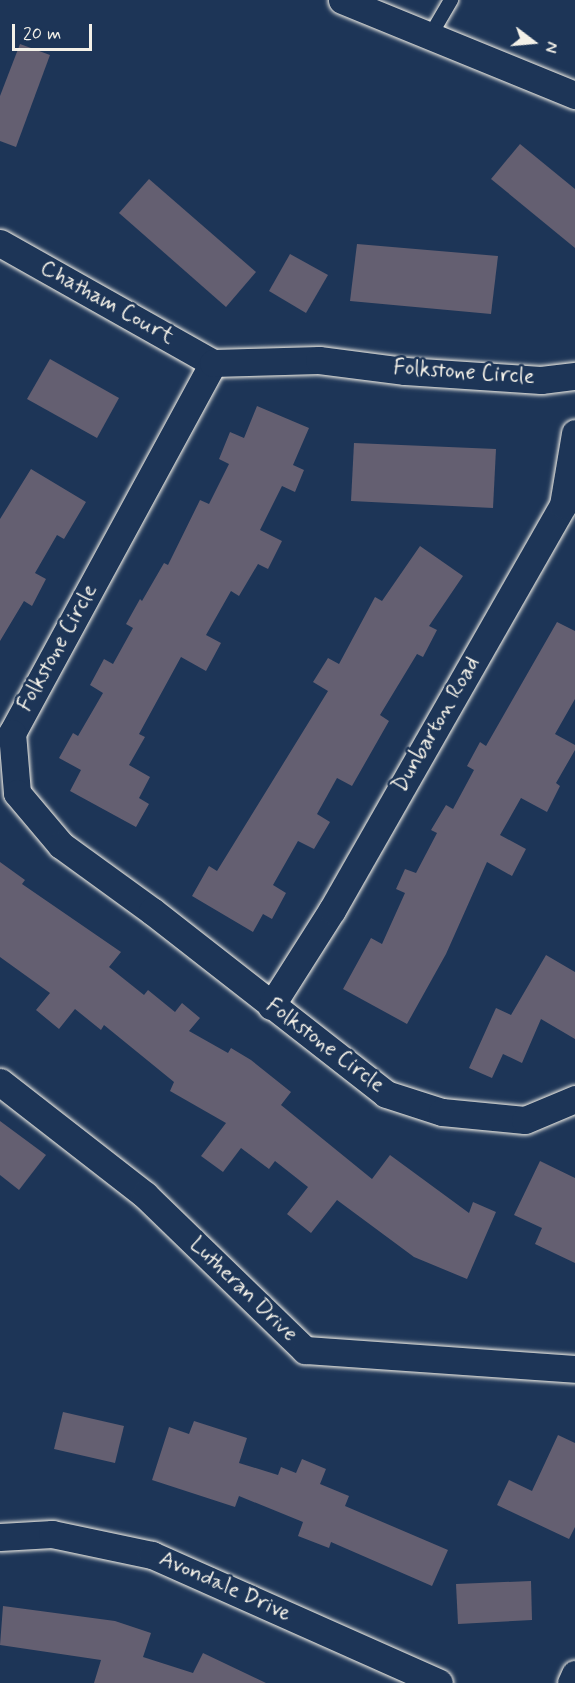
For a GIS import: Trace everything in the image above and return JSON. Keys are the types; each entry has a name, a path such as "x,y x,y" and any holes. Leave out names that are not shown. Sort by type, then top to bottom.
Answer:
{"street":[{"path":"342,0 575,95"},
{"name":"Chatham Court","path":"0,243 213,363"},
{"name":"Folkstone Circle","path":"575,376 541,380 405,371 319,360 213,363 12,733 17,793 61,845 152,911 386,1094 442,1112 525,1120 575,1099"},
{"name":"Dunbarton Road","path":"271,1006 332,910 563,505 575,434"},
{"name":"Lutheran Drive","path":"0,1082 145,1195 305,1350 575,1369"},
{"name":"Avondale Drive","path":"0,1537 52,1534 152,1555 439,1683"},
{"path":"571,1683 575,1674"}],"lane":[{"path":"430,36 451,0"}],"building":[{"path":"20,44 50,55 16,147 0,141 0,96"},
{"path":"520,144 575,189 575,248 491,179"},
{"path":"149,179 256,272 226,307 119,213"},
{"path":"357,244 498,256 491,314 350,301"},
{"path":"290,254 328,275 306,313 269,291"},
{"path":"50,359 119,398 97,438 27,399"},
{"path":"257,406 309,428 293,465 304,470 295,492 282,486 260,530 282,541 268,569 258,564 239,596 231,591 206,635 221,643 206,671 181,657 139,734 145,737 129,765 150,777 139,798 149,804 136,827 70,791 81,770 59,758 73,733 78,736 103,693 90,685 104,659 113,664 133,628 126,624 140,599 142,601 164,563 168,565 200,500 209,504 229,464 219,459 230,432 244,438"},
{"path":"354,443 496,449 493,508 351,501"},
{"path":"31,469 86,502 64,539 57,535 35,573 46,579 32,606 24,601 0,641 0,519"},
{"path":"420,546 463,576 429,626 437,630 423,657 417,654 380,715 389,721 352,786 337,778 317,814 330,822 314,849 298,841 273,885 286,893 272,919 263,914 253,932 192,896 209,866 217,871 328,691 313,682 328,658 339,664 375,597 382,601"},
{"path":"557,622 575,631 575,699 555,734 575,745 575,750 556,783 560,786 547,812 521,798 500,835 526,849 512,876 487,862 446,954 407,1024 343,989 371,938 382,944 405,893 396,889 405,869 416,873 437,833 431,830 446,805 453,809 474,770 467,766 480,742 486,746"},
{"path":"0,862 25,880 22,884 121,952 109,967 144,995 148,990 175,1012 182,1003 200,1018 189,1031 228,1053 231,1048 251,1060 291,1092 281,1105 372,1179 390,1155 469,1213 473,1202 496,1212 467,1279 414,1257 337,1200 311,1233 287,1214 308,1187 275,1161 269,1169 241,1148 223,1172 201,1156 226,1123 170,1091 174,1082 104,1025 101,1030 75,1009 59,1029 36,1010 50,993 0,957"},
{"path":"546,955 575,972 575,1039 541,1019 522,1063 503,1054 492,1078 469,1068 496,1008 511,1015"},
{"path":"0,1121 46,1155 19,1190 0,1175"},
{"path":"540,1161 575,1178 575,1263 535,1244 542,1228 514,1215"},
{"path":"63,1412 124,1426 115,1463 54,1449"},
{"path":"194,1421 247,1438 239,1463 278,1475 281,1467 296,1473 302,1459 326,1469 320,1484 349,1496 345,1506 448,1550 432,1586 331,1542 329,1548 298,1536 303,1522 239,1496 235,1507 152,1480 169,1427 189,1434"},
{"path":"558,1435 575,1443 575,1527 569,1539 497,1505 509,1480 532,1491"},
{"path":"531,1581 532,1620 458,1624 456,1584"},
{"path":"3,1606 115,1621 151,1633 143,1657 193,1673 203,1653 266,1683 94,1683 101,1660 0,1645"}]}
